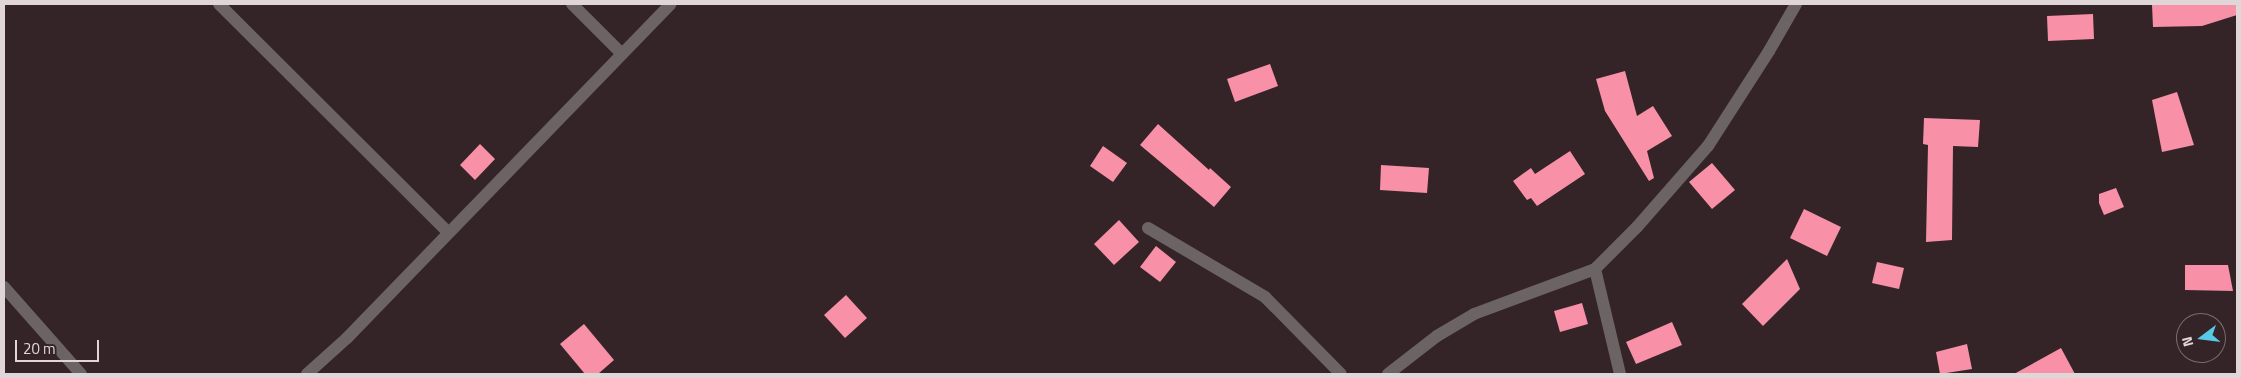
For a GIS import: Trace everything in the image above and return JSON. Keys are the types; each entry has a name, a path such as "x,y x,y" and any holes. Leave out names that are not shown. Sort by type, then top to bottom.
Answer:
{"street":[{"path":"219,4 448,232"},
{"path":"572,4 621,53"},
{"path":"307,374 347,338 621,53 671,4"},
{"path":"1388,374 1437,336 1474,314 1595,269 1637,227 1708,146 1769,51 1796,4"},
{"path":"1148,228 1265,297 1341,374"},
{"path":"1595,269 1620,374"},
{"path":"4,287 82,374"}],"building":[{"path":"2237,4 2237,15 2202,26 2153,27 2152,5"},
{"path":"2093,14 2094,39 2048,41 2047,16"},
{"path":"1270,64 1278,86 1235,102 1227,79"},
{"path":"1625,71 1637,116 1653,106 1672,136 1647,151 1654,178 1649,181 1605,111 1596,79"},
{"path":"2177,92 2194,145 2162,152 2152,100"},
{"path":"1924,118 1980,120 1978,147 1953,146 1952,240 1926,242 1928,145 1923,144"},
{"path":"1158,124 1209,170 1210,168 1231,187 1214,207 1140,145"},
{"path":"480,144 495,159 475,180 460,165"},
{"path":"1103,146 1127,163 1113,182 1090,166"},
{"path":"1570,151 1585,174 1537,206 1531,198 1527,200 1513,181 1531,168 1535,174"},
{"path":"1712,163 1735,190 1712,209 1689,182"},
{"path":"1381,165 1429,168 1427,193 1380,190"},
{"path":"2116,188 2124,207 2104,215 2099,203 2099,194"},
{"path":"1804,209 1841,227 1827,256 1790,238"},
{"path":"1119,220 1139,242 1114,265 1094,244"},
{"path":"1156,246 1176,262 1160,282 1140,267"},
{"path":"1787,259 1800,289 1763,326 1742,304"},
{"path":"1877,262 1904,268 1899,289 1872,283"},
{"path":"2185,265 2228,265 2233,291 2185,290"},
{"path":"846,295 867,318 845,338 824,315"},
{"path":"1582,303 1588,324 1560,332 1554,311"},
{"path":"1672,322 1682,345 1636,364 1626,342"},
{"path":"584,324 614,360 598,374 585,374 560,344"},
{"path":"1967,344 1972,369 1940,374 1936,352"},
{"path":"2061,348 2075,374 2014,374"}]}
